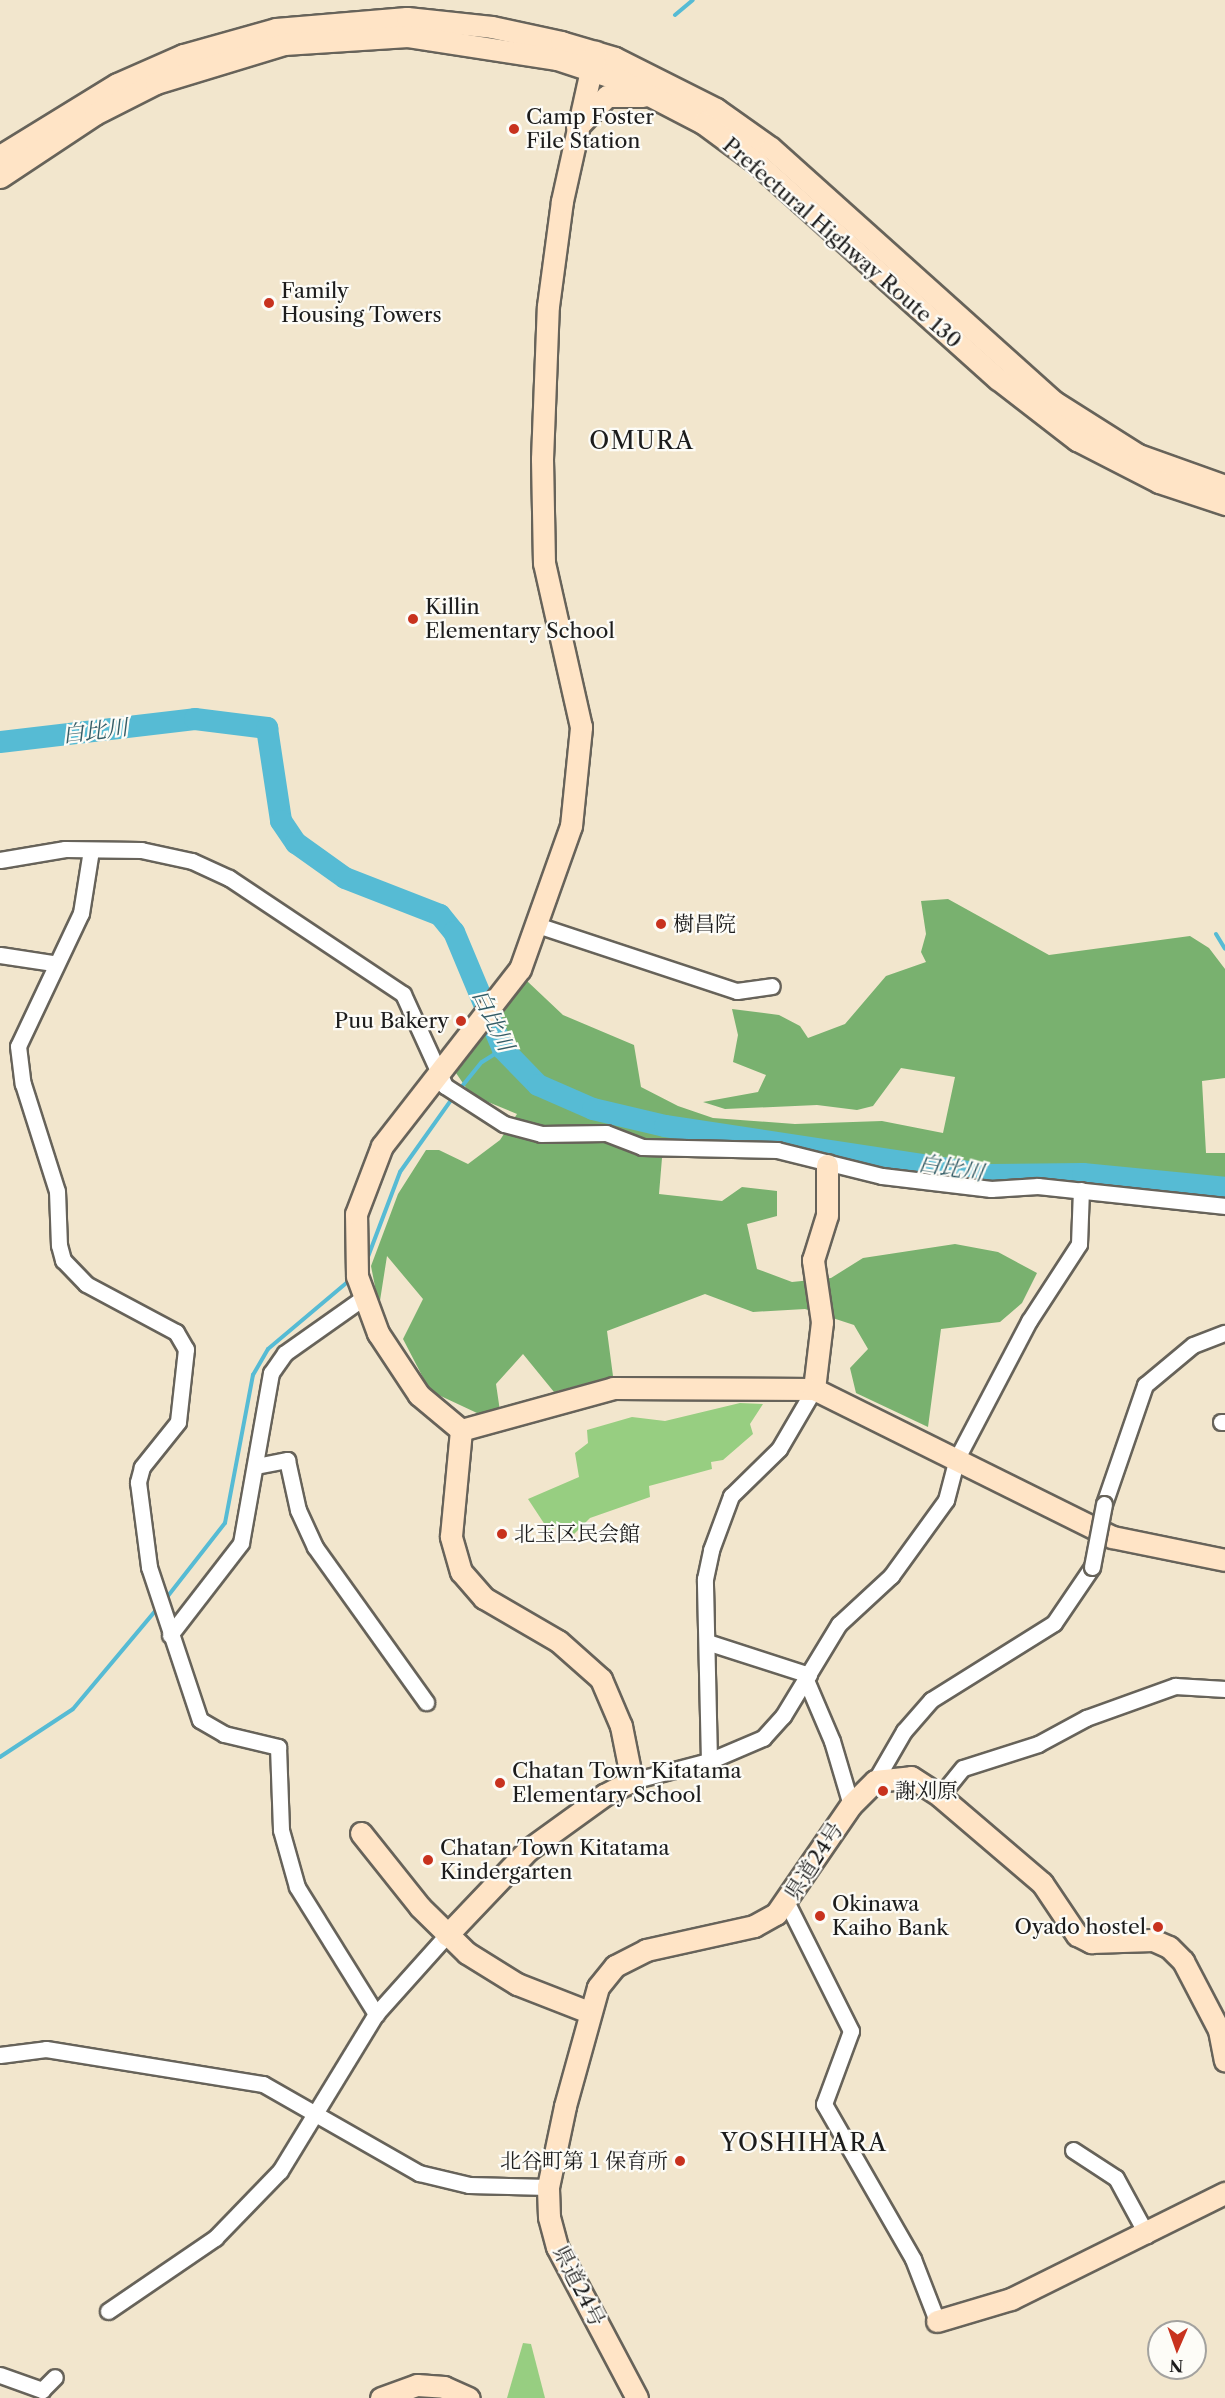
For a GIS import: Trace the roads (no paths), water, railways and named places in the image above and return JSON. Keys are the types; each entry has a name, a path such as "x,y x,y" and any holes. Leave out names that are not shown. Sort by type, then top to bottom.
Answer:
{"main road":[{"name":"Prefectural Highway Route 130","path":"0,156 125,80 183,55 276,29 352,18 407,18 492,27 689,95 771,148 971,330 1096,431 1165,468 1225,486"},
{"name":"Prefectural Highway Route 130","path":"0,177 95,114 156,83 284,44 408,36 592,60 661,99 757,163 1039,413 1114,462 1225,504"},
{"path":"461,1430 405,1378 361,1294 355,1262 356,1214 369,1169 442,1080 475,1026 520,969 540,926 571,825 581,727 544,563 541,502 548,306 575,130 592,60"},
{"path":"575,130 608,96 661,99"},
{"path":"814,1389 822,1322 813,1260 826,1215 826,1165"},
{"path":"461,1430 613,1388 814,1389 957,1458 1112,1537 1225,1560"},
{"path":"447,1935 528,1850 604,1794 632,1781 621,1726 601,1679 558,1641 484,1598 461,1572 451,1536 461,1430"},
{"path":"875,1781 911,1777 940,1796 1042,1883 1077,1935 1090,1942 1135,1938 1169,1947 1182,1961 1219,2030 1225,2057"},
{"name":"県道24号","path":"638,2398 558,2247 548,2187 589,2012 598,1987 626,1960 666,1942 754,1926 787,1903 851,1805 875,1781"},
{"path":"361,1833 447,1935 517,1984 589,2012"},
{"path":"937,2321 1011,2299 1147,2235 1225,2193"},
{"path":"381,2398 417,2385 444,2387 469,2398"}],"street":[{"path":"91,849 81,913 53,963 20,1035 18,1058 57,1191 63,1260 86,1284 176,1332 186,1349 178,1422 142,1467 138,1482 142,1542 200,1720 224,1734 278,1747 280,1830 297,1887 376,2014"},
{"path":"0,860 91,849 164,853 229,878 403,994 442,1080 465,1103 504,1124 541,1134 606,1133 642,1147 777,1150 826,1165 991,1189 1081,1190 1225,1206"},
{"path":"540,926 737,992 772,986"},
{"path":"0,956 53,963"},
{"path":"632,1781 709,1761 763,1738 807,1678 839,1624 891,1576 946,1500 957,1458 1029,1321 1079,1244 1081,1190"},
{"path":"171,1635 241,1543 256,1466 262,1401 278,1362 361,1294"},
{"path":"875,1781 904,1731 931,1700 1054,1623 1092,1567 1104,1504 1144,1385 1193,1345 1225,1333"},
{"path":"709,1761 706,1647 710,1643 705,1579 731,1496 779,1449 814,1389"},
{"path":"256,1466 287,1460 298,1510 315,1547 426,1702"},
{"path":"710,1643 767,1658 807,1678 832,1741 851,1805"},
{"path":"940,1796 963,1768 1038,1744 1086,1718 1176,1686 1225,1689"},
{"path":"787,1903 851,2031 824,2104 913,2259 937,2321"},
{"path":"108,2311 215,2238 280,2171 376,2014 447,1935"},
{"path":"0,2055 46,2049 263,2084 419,2173 469,2185 548,2187"},
{"path":"1073,2150 1116,2178 1147,2235"},
{"path":"0,2375 42,2390 55,2377"}],"waterway":[{"path":"675,15 693,0"},
{"name":"白比川","path":"0,742 195,719 267,728 281,821 296,843 345,878 440,915 454,932 503,1049 538,1085 593,1109 665,1126 989,1175 1083,1174 1225,1188"},
{"path":"1216,934 1225,949"},
{"path":"459,1090 482,1062 503,1049"},
{"path":"366,1262 400,1172 454,1096"},
{"path":"164,1601 225,1523 253,1375 268,1349 351,1279"},
{"path":"0,1757 73,1709 157,1609"}],"place":[{"name":"Camp Foster File Station","path":"514,129"},
{"name":"Family Housing Towers","path":"269,303"},
{"name":"Killin Elementary School","path":"413,619"},
{"name":"樹昌院","path":"661,924"},
{"name":"Puu Bakery","path":"461,1021"},
{"name":"北玉区民会館","path":"502,1534"},
{"name":"Chatan Town Kitatama Elementary School","path":"500,1783"},
{"name":"謝刈原","path":"883,1791"},
{"name":"Chatan Town Kitatama Kindergarten","path":"428,1860"},
{"name":"Okinawa Kaiho Bank","path":"820,1916"},
{"name":"Oyado hostel","path":"1158,1927"},
{"name":"北谷町第１保育所","path":"680,2161"}],"district":[{"name":"OMURA","path":"642,441"},
{"name":"YOSHIHARA","path":"804,2143"}]}
